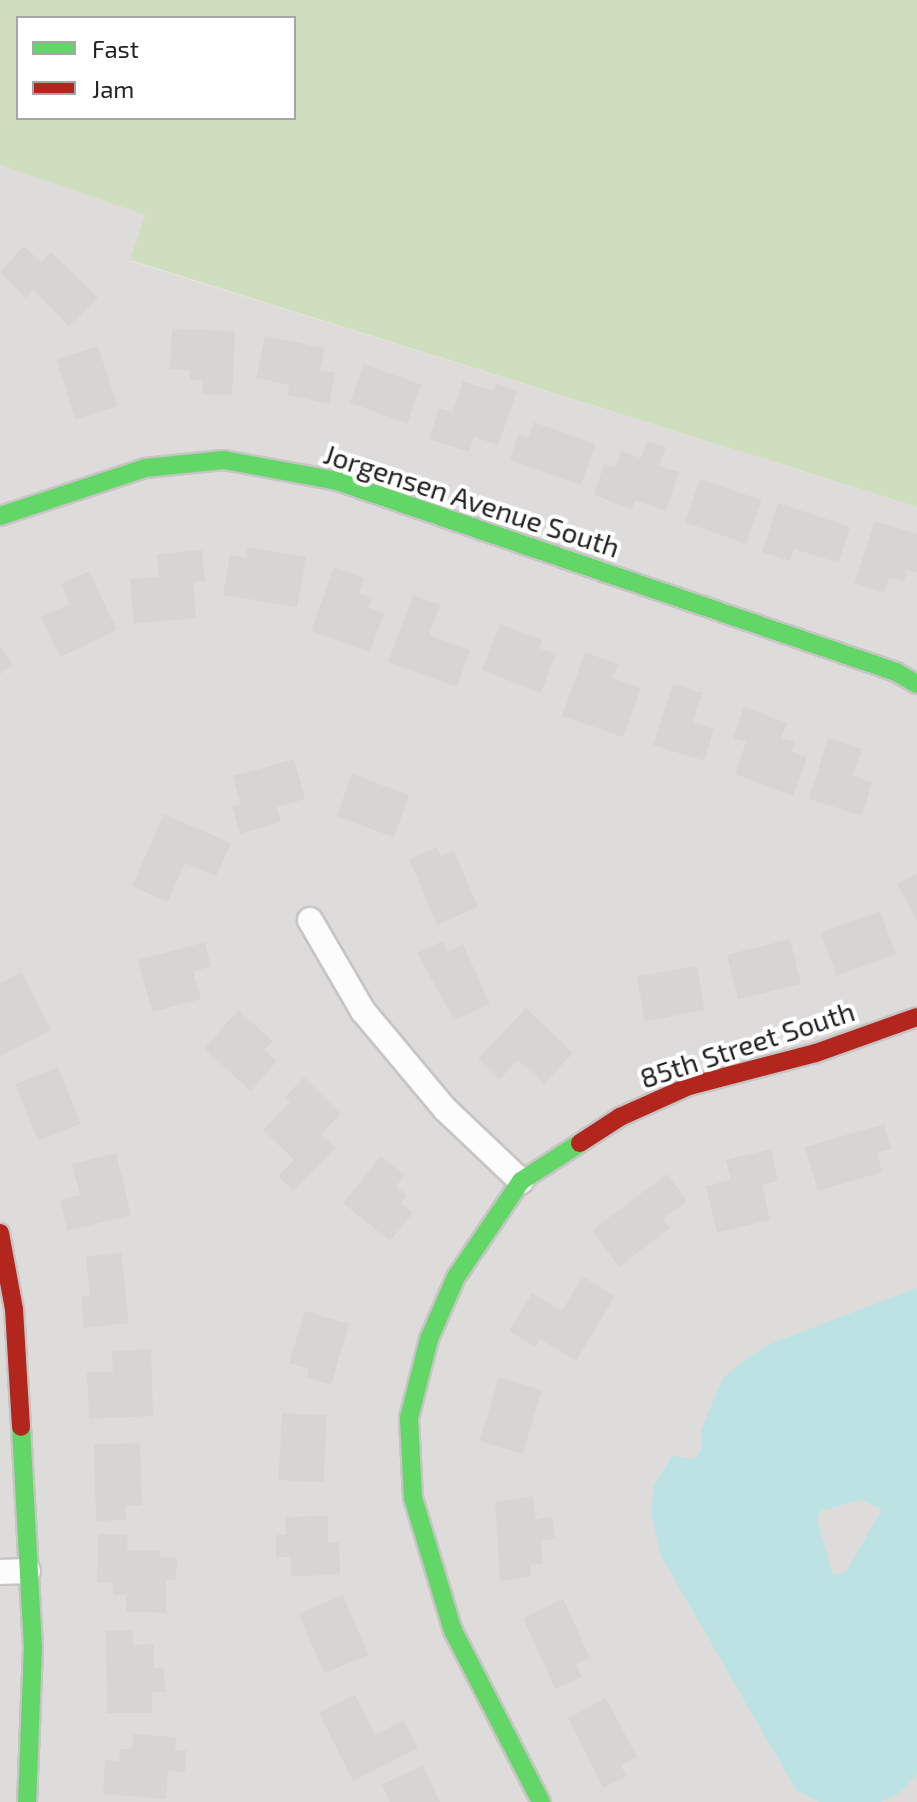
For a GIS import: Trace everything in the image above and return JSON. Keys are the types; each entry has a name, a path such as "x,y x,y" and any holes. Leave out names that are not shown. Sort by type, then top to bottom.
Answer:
{"street":[{"name":"Jorgensen Avenue South","path":"0,516 145,468 224,460 337,481 896,672 917,684"},
{"path":"310,920 363,1011 445,1109 521,1181"},
{"name":"85th Street South","path":"541,1802 453,1631 428,1562 408,1460 409,1418 429,1339 456,1277 521,1181 620,1117 689,1086 816,1053 917,1017"},
{"path":"0,1233 14,1309 28,1571 32,1731 27,1802"},
{"path":"0,1572 28,1571"}],"shaded area":[{"path":"0,165 146,215 131,261 917,507 917,1802 0,1802"}],"green space":[{"path":"0,0 917,0 917,507 130,260 145,215 0,165"}],"water":[{"path":"917,1288 917,1774 900,1793 880,1802 820,1802 796,1790 661,1556 651,1514 654,1485 672,1456 695,1459 702,1448 701,1430 723,1378 770,1344","holes":["861,1500 882,1509 846,1572 833,1575 817,1520 820,1511"]}],"building":[{"path":"24,246 41,262 51,252 98,298 69,326 33,290 26,298 0,272"},
{"path":"172,329 235,331 232,395 202,394 203,380 190,380 190,370 170,369"},
{"path":"265,336 325,348 320,370 335,373 329,404 287,395 289,385 256,378"},
{"path":"98,346 117,406 76,420 56,360"},
{"path":"364,364 421,385 407,423 350,403"},
{"path":"463,381 493,391 496,383 517,391 498,445 474,437 469,452 429,439 439,408 452,412"},
{"path":"534,422 596,444 581,485 510,460 518,434 528,438"},
{"path":"647,441 666,447 659,466 679,472 666,511 635,500 632,509 594,495 604,464 615,467 621,451 641,458"},
{"path":"700,479 761,500 746,544 685,522"},
{"path":"778,503 850,527 839,563 794,549 790,561 762,552"},
{"path":"875,521 917,534 917,573 907,570 904,582 889,577 884,593 854,583"},
{"path":"247,547 306,557 297,607 223,595 230,555 246,558"},
{"path":"202,550 205,581 193,582 196,618 134,624 130,579 159,577 157,554"},
{"path":"334,567 364,578 359,593 372,598 368,607 384,613 370,652 311,631"},
{"path":"89,571 117,630 60,657 41,617 70,604 61,584"},
{"path":"413,595 440,605 429,635 470,650 457,687 388,662"},
{"path":"500,624 542,640 539,648 556,654 541,693 482,670"},
{"path":"0,646 13,665 0,674"},
{"path":"585,652 618,664 612,678 641,688 623,737 562,716"},
{"path":"673,684 702,693 693,722 714,729 704,761 653,745"},
{"path":"744,707 787,723 781,738 795,742 791,751 807,757 793,796 735,774 746,742 733,738"},
{"path":"828,738 862,749 853,776 872,782 862,816 809,799"},
{"path":"294,759 305,799 277,807 281,822 240,834 232,806 240,804 233,776"},
{"path":"352,774 409,795 394,837 337,816"},
{"path":"164,814 231,843 216,876 185,863 168,902 132,886"},
{"path":"437,847 441,857 454,851 478,907 437,925 409,859"},
{"path":"917,873 917,921 897,884"},
{"path":"880,911 896,954 837,976 821,933"},
{"path":"790,939 801,984 738,999 727,955"},
{"path":"443,941 447,952 463,944 490,1004 454,1020 417,953"},
{"path":"205,942 211,966 193,972 201,999 152,1012 138,960"},
{"path":"697,966 705,1010 645,1021 637,977"},
{"path":"22,972 51,1030 0,1056 0,983"},
{"path":"526,1008 573,1053 544,1084 518,1060 499,1080 478,1059"},
{"path":"238,1010 273,1041 264,1050 277,1061 251,1091 204,1049"},
{"path":"58,1067 81,1124 38,1141 15,1084"},
{"path":"304,1077 341,1114 321,1134 336,1148 294,1191 278,1176 294,1160 263,1130 290,1102 285,1097"},
{"path":"884,1124 891,1149 877,1153 882,1172 818,1191 805,1147"},
{"path":"771,1149 778,1181 762,1185 770,1220 717,1233 706,1186 731,1180 726,1160"},
{"path":"116,1153 131,1215 67,1231 60,1200 80,1195 72,1164"},
{"path":"381,1156 405,1175 396,1186 407,1195 401,1203 413,1213 390,1241 343,1203"},
{"path":"667,1174 687,1201 663,1219 670,1228 619,1267 592,1230"},
{"path":"121,1252 129,1323 84,1328 81,1296 90,1295 86,1257"},
{"path":"582,1276 615,1296 576,1361 540,1339 535,1347 509,1331 532,1293 562,1311"},
{"path":"305,1311 349,1324 331,1385 307,1378 309,1369 289,1363"},
{"path":"151,1349 153,1416 89,1419 87,1372 113,1372 112,1351"},
{"path":"499,1377 542,1390 522,1454 479,1441"},
{"path":"282,1413 327,1415 323,1482 278,1480"},
{"path":"140,1443 142,1505 126,1506 126,1520 96,1521 94,1444"},
{"path":"533,1496 536,1520 552,1517 555,1538 541,1541 543,1563 530,1565 531,1576 500,1581 495,1502"},
{"path":"328,1516 328,1542 339,1542 340,1575 291,1576 291,1557 276,1557 276,1535 286,1535 285,1517"},
{"path":"98,1534 128,1535 127,1550 160,1550 160,1557 177,1558 176,1580 166,1579 166,1613 126,1612 126,1595 113,1595 113,1583 97,1582"},
{"path":"343,1595 368,1655 324,1674 299,1614"},
{"path":"563,1599 590,1658 576,1664 582,1677 555,1689 523,1618"},
{"path":"133,1630 133,1645 154,1644 154,1668 164,1668 165,1692 152,1692 152,1713 107,1713 106,1631"},
{"path":"355,1695 375,1735 404,1720 418,1748 353,1781 319,1713"},
{"path":"606,1698 637,1757 621,1765 626,1776 603,1788 568,1718"},
{"path":"133,1734 176,1737 175,1750 186,1750 185,1772 168,1771 166,1799 103,1794 105,1760 119,1761 120,1749 132,1749"},
{"path":"423,1766 440,1802 390,1802 382,1784"}],"traffic: fast":[{"path":"0,516 145,468 224,460 337,481 896,672 917,684"},
{"path":"541,1802 453,1631 413,1498 409,1418 429,1339 456,1277 521,1181 580,1143"},
{"path":"21,1427 33,1647 27,1802"}],"traffic: jam":[{"path":"580,1143 620,1117 689,1086 816,1053 917,1017"},
{"path":"0,1233 14,1309 21,1427"}]}
